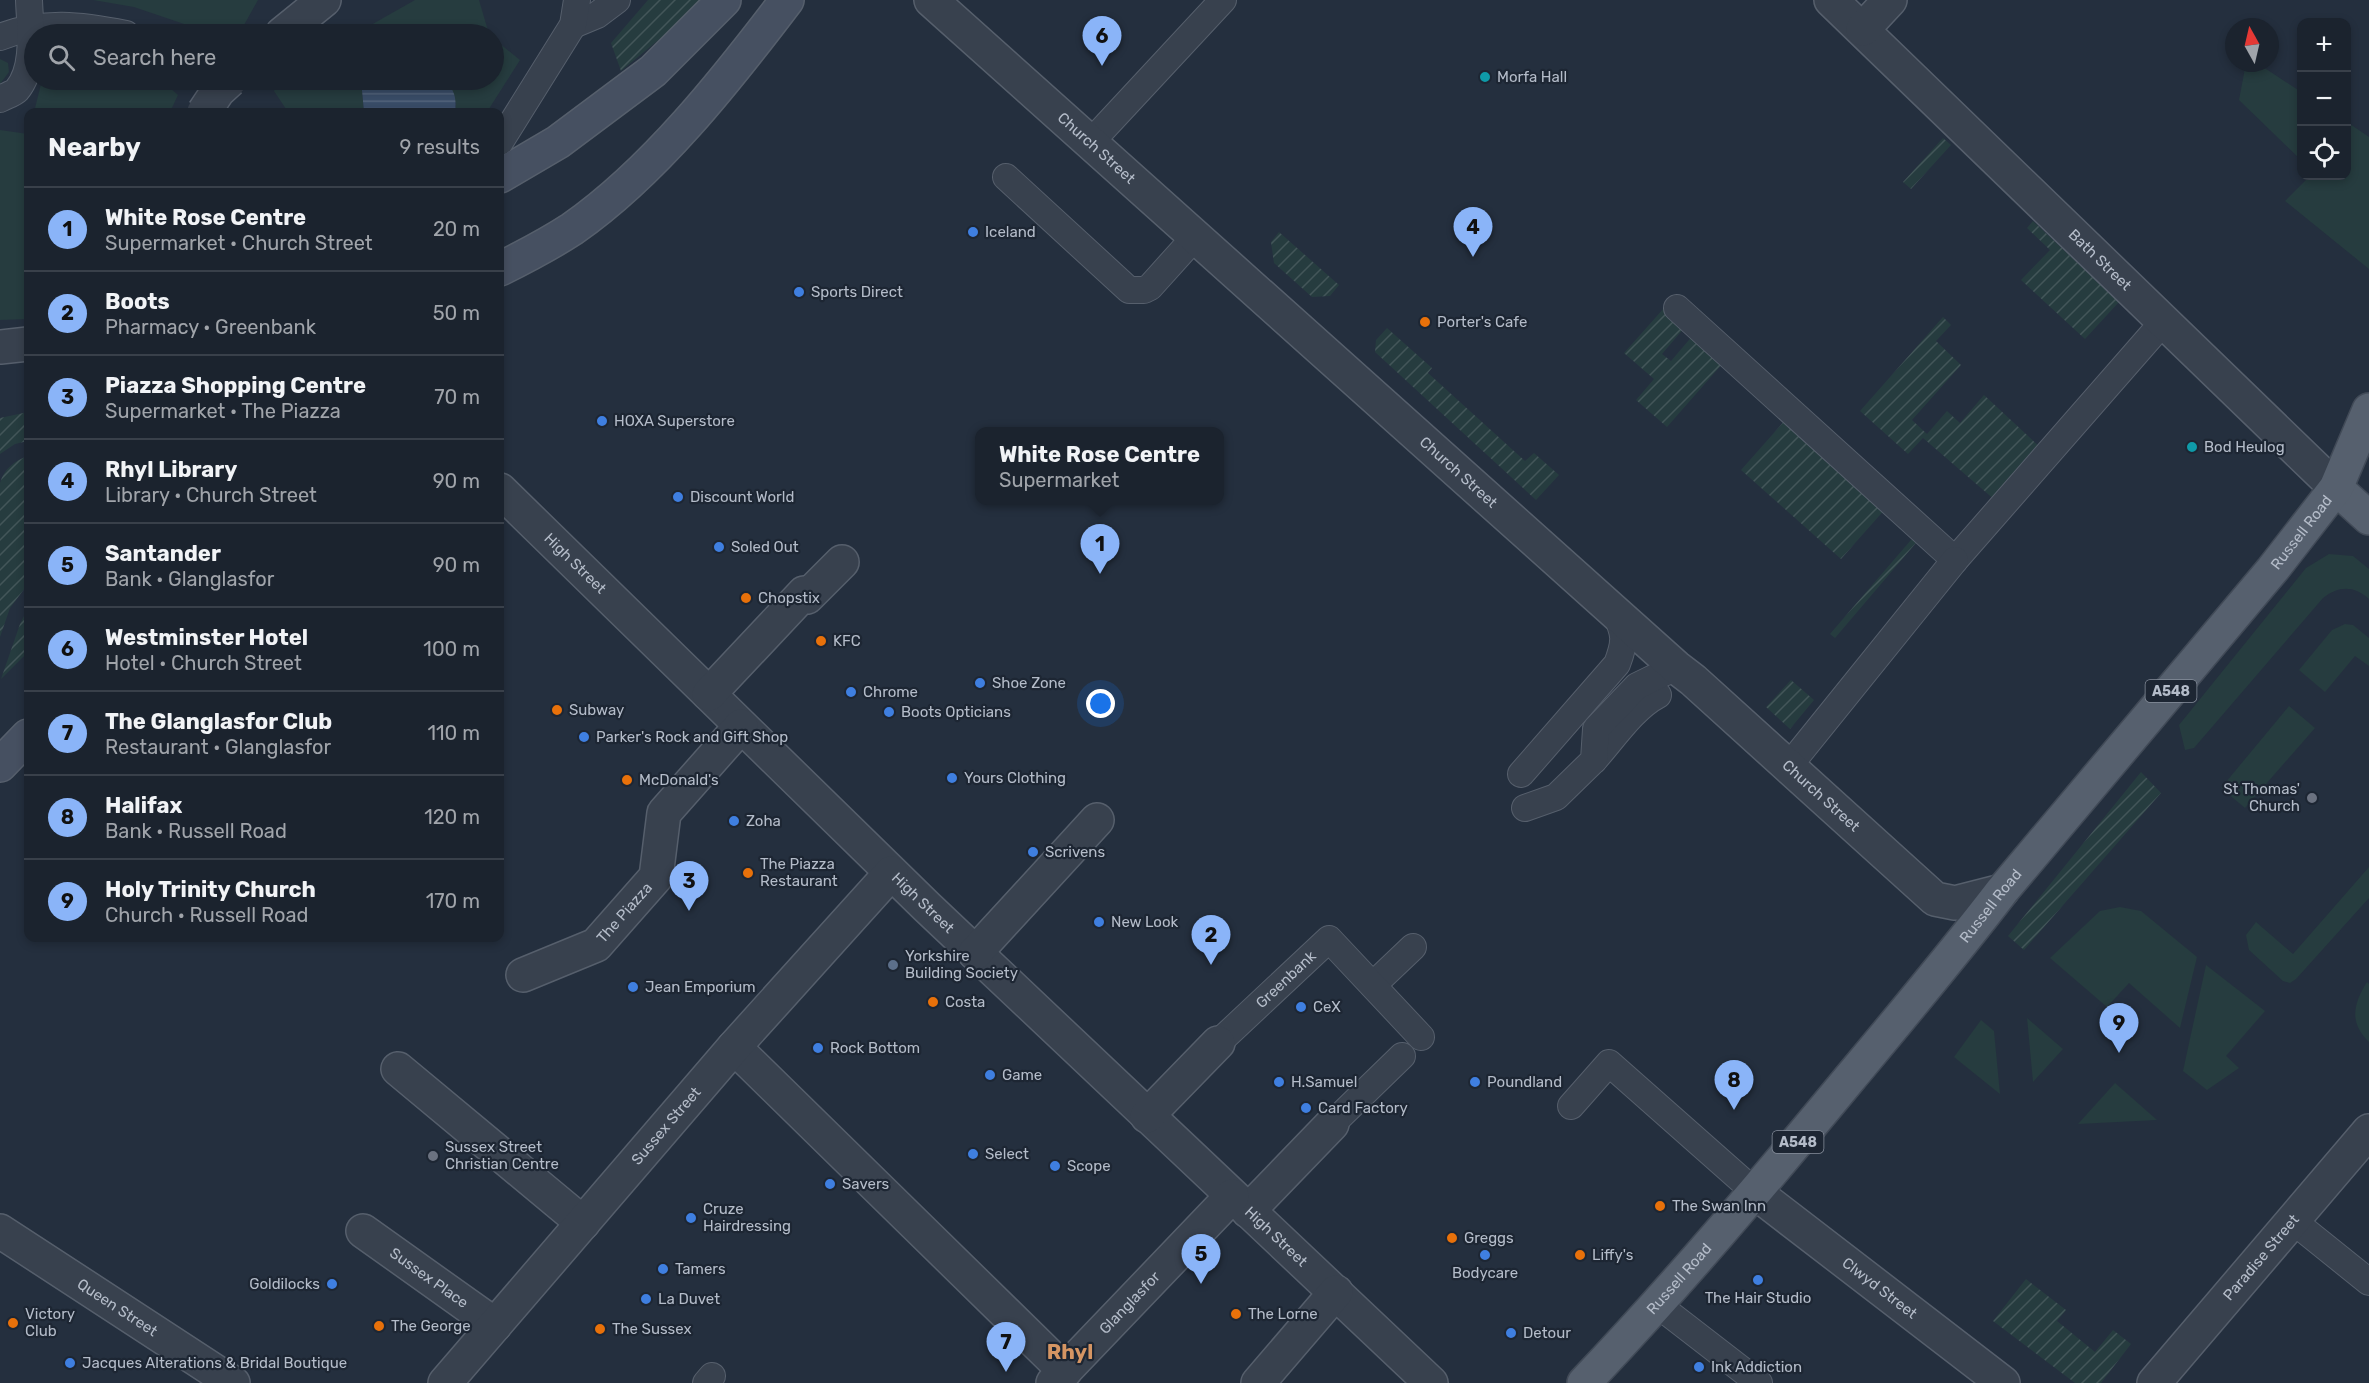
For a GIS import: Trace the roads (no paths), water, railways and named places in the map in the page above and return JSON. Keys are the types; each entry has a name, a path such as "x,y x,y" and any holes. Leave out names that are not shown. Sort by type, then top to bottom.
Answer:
{"main road":[{"path":"504,174 558,142 653,71 724,0"},
{"path":"504,266 571,229 626,186 737,65 787,0"},
{"name":"Russell Road","path":"1584,1383 1658,1305 1756,1193 1965,940 2002,891 2273,569 2336,488 2369,410"},
{"name":"Bath Street","path":"2336,488 2369,518"},
{"path":"0,765 24,740"}],"street":[{"path":"295,24 324,0"},
{"name":"Church Street","path":"931,0 1935,899 1955,903 2002,891"},
{"name":"Bath Street","path":"1832,0 2336,488"},
{"path":"1863,29 1890,0"},
{"path":"207,108 219,90"},
{"path":"0,347 24,344"},
{"name":"High Street","path":"504,494 891,873 1431,1383"},
{"path":"709,694 804,593 807,597 842,562"},
{"name":"The Piazza","path":"523,975 596,945 656,877 664,813 741,726"},
{"path":"975,953 1097,820"},
{"name":"Sussex Street","path":"445,1383 734,1047 891,873"},
{"name":"Greenbank","path":"1147,1116 1218,1043"},
{"path":"734,1047 1059,1377"},
{"path":"398,1069 583,1222"},
{"path":"1240,1204 1332,1124"},
{"name":"Paradise Street","path":"2154,1383 2369,1131"},
{"name":"Clwyd Street","path":"1756,1193 2003,1383"},
{"name":"Glanglasfor","path":"1059,1377 1240,1204"},
{"name":"Queen Street","path":"0,1231 232,1383"},
{"name":"Sussex Place","path":"363,1231 495,1325"},
{"path":"1258,1383 1336,1292"}],"lane":[{"path":"29,0 29,24"},
{"path":"504,136 573,25 577,0"},
{"path":"573,25 597,15 616,0"},
{"path":"1090,143 1223,0"},
{"path":"0,37 24,29"},
{"path":"0,99 15,92 24,75"},
{"path":"1006,177 1129,290 1144,290 1150,287 1195,237"},
{"path":"1677,308 1955,560"},
{"path":"1788,767 1955,560 2165,320"},
{"path":"1521,774 1617,664 1623,650 1624,637 1615,612"},
{"path":"1525,808 1556,797 1594,760 1596,729 1637,686 1682,673"},
{"name":"Greenbank","path":"1218,1043 1329,939 1422,1037"},
{"path":"1372,985 1413,947"},
{"path":"1332,1124 1402,1056"},
{"path":"1570,1106 1609,1063 1756,1193"},
{"path":"2293,1221 2369,1282"},
{"path":"1658,1305 1759,1383"}],"water":[{"path":"362,90 452,90 454,93 455,108 364,108"}],"place":[{"name":"Westminster Hotel","path":"1102,66"},
{"name":"Morfa Hall","path":"1485,77"},
{"name":"Iceland","path":"973,232"},
{"name":"Rhyl Library","path":"1473,257"},
{"name":"Sports Direct","path":"799,292"},
{"name":"Porter's Cafe","path":"1425,322"},
{"name":"HOXA Superstore","path":"602,421"},
{"name":"Bod Heulog","path":"2192,447"},
{"name":"Discount World","path":"678,497"},
{"name":"Soled Out","path":"719,547"},
{"name":"White Rose Centre","path":"1100,574"},
{"name":"Chopstix","path":"746,598"},
{"name":"KFC","path":"821,641"},
{"name":"Shoe Zone","path":"980,683"},
{"name":"Chrome","path":"851,692"},
{"name":"Subway","path":"557,710"},
{"name":"Boots Opticians","path":"889,712"},
{"name":"Parker's Rock and Gift Shop","path":"584,737"},
{"name":"Yours Clothing","path":"952,778"},
{"name":"McDonald's","path":"627,780"},
{"name":"St Thomas' Church","path":"2312,798"},
{"name":"Zoha","path":"734,821"},
{"name":"Scrivens","path":"1033,852"},
{"name":"The Piazza Restaurant","path":"748,873"},
{"name":"Piazza Shopping Centre","path":"689,911"},
{"name":"New Look","path":"1099,922"},
{"name":"Yorkshire Building Society","path":"893,965"},
{"name":"Boots","path":"1211,965"},
{"name":"Jean Emporium","path":"633,987"},
{"name":"Costa","path":"933,1002"},
{"name":"CeX","path":"1301,1007"},
{"name":"Rock Bottom","path":"818,1048"},
{"name":"Holy Trinity Church","path":"2119,1053"},
{"name":"Game","path":"990,1075"},
{"name":"H.Samuel","path":"1279,1082"},
{"name":"Poundland","path":"1475,1082"},
{"name":"Card Factory","path":"1306,1108"},
{"name":"Halifax","path":"1734,1110"},
{"name":"Select","path":"973,1154"},
{"name":"Sussex Street Christian Centre","path":"433,1156"},
{"name":"Scope","path":"1055,1166"},
{"name":"Savers","path":"830,1184"},
{"name":"The Swan Inn","path":"1660,1206"},
{"name":"Cruze Hairdressing","path":"691,1218"},
{"name":"Greggs","path":"1452,1238"},
{"name":"Bodycare","path":"1485,1255"},
{"name":"Liffy's","path":"1580,1255"},
{"name":"Tamers","path":"663,1269"},
{"name":"The Hair Studio","path":"1758,1280"},
{"name":"Goldilocks","path":"332,1284"},
{"name":"Santander","path":"1201,1284"},
{"name":"La Duvet","path":"646,1299"},
{"name":"The Lorne","path":"1236,1314"},
{"name":"Victory Club","path":"13,1323"},
{"name":"The George","path":"379,1326"},
{"name":"The Sussex","path":"600,1329"},
{"name":"Detour","path":"1511,1333"},
{"name":"Jacques Alterations & Bridal Boutique","path":"70,1363"},
{"name":"Ink Addiction","path":"1699,1367"},
{"name":"The Glanglasfor Club","path":"1006,1372"}],"district":[{"name":"Rhyl","path":"1070,1351"}]}
